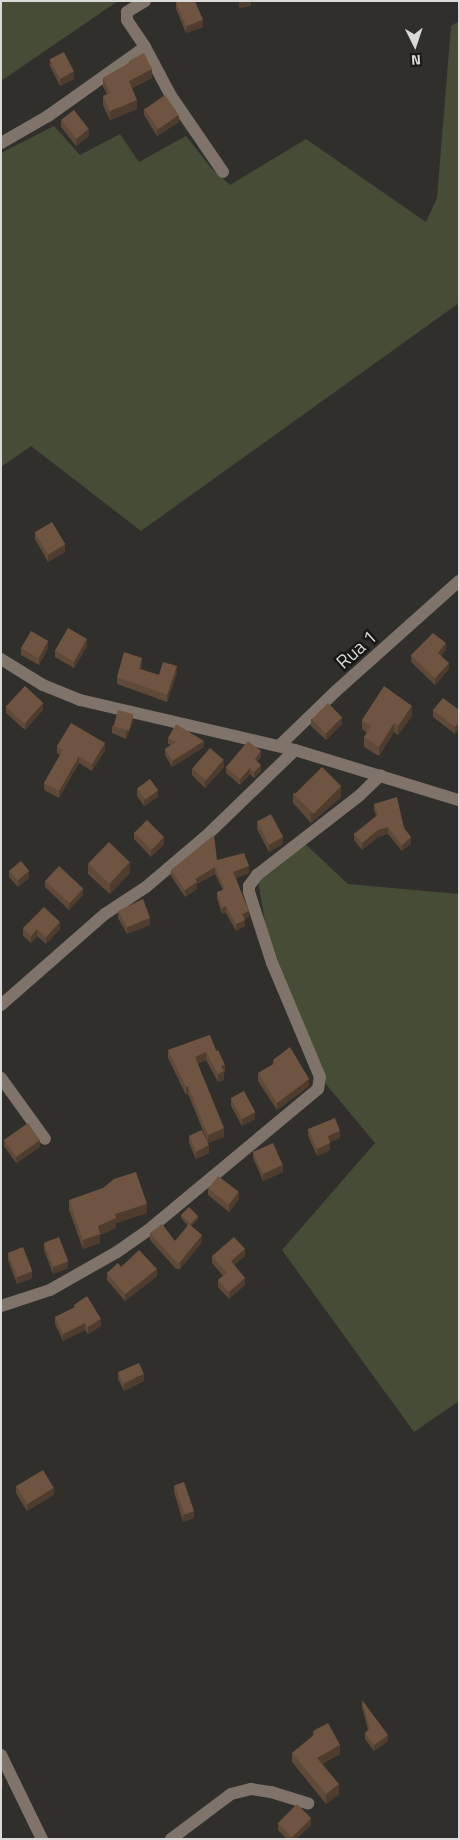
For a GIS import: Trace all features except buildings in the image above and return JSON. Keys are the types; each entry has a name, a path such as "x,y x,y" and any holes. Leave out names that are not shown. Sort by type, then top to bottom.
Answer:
{"street":[{"path":"145,1 127,12 127,20 145,48 171,96 223,172"},
{"path":"1,143 48,116 145,48"},
{"name":"Rua 1","path":"279,746 336,691 459,581"},
{"path":"1,659 43,686 80,700 295,750 459,800"},
{"path":"1,1005 105,914 146,887 205,837 295,750"},
{"path":"1,1306 50,1290 117,1252 147,1231 318,1089 320,1077 272,963 249,892 249,886 258,875 360,796 381,775"},
{"path":"1,1078 44,1139"},
{"path":"1,1755 42,1839"},
{"path":"171,1839 231,1794 251,1789 271,1792 308,1803"}],"green space":[{"path":"1,1 118,1 1,81"},
{"path":"459,21 459,303 141,531 31,446 1,467 1,153 54,126 80,155 120,134 139,162 186,136 212,169 230,185 306,139 426,222 437,198 451,26"},
{"path":"302,841 348,884 459,894 459,1401 414,1432 282,1250 375,1143 320,1077 272,963 257,875"}]}
